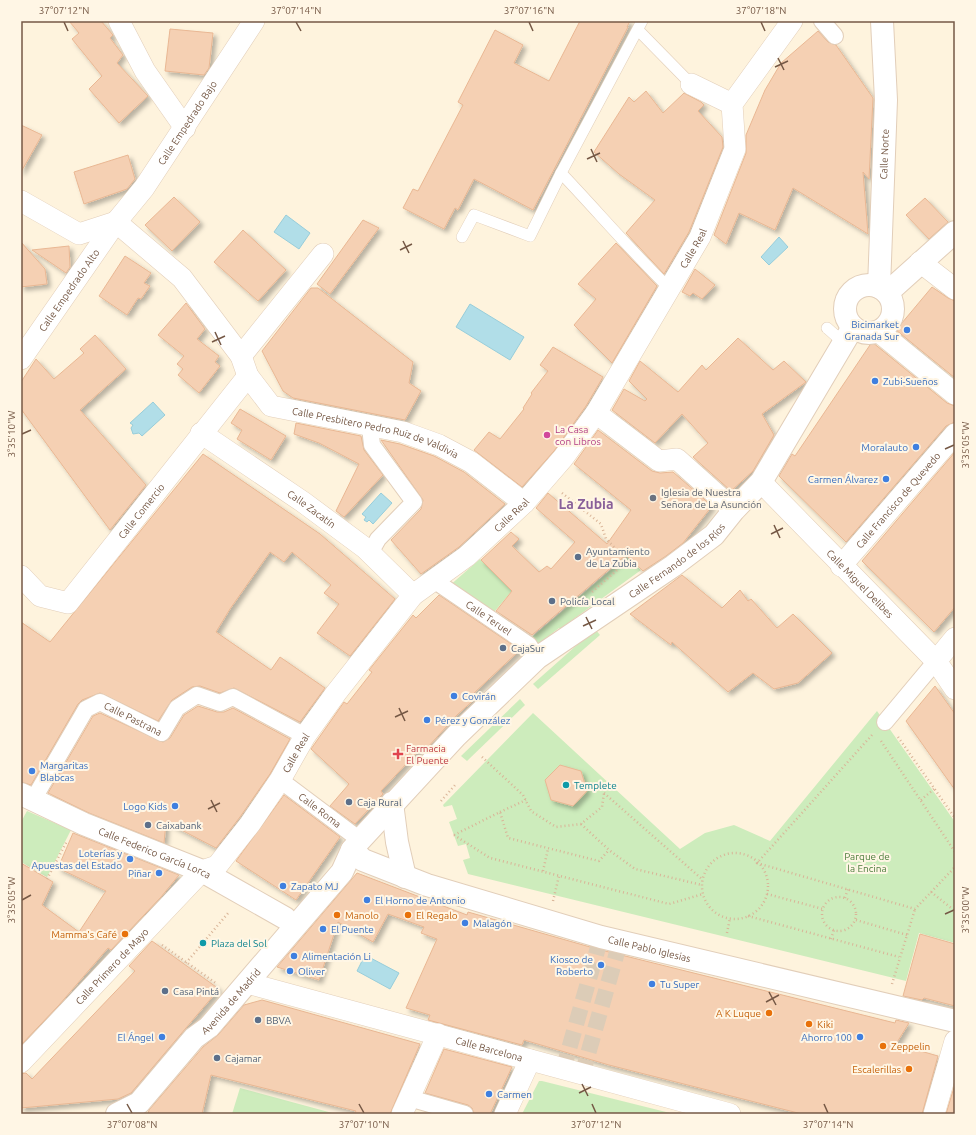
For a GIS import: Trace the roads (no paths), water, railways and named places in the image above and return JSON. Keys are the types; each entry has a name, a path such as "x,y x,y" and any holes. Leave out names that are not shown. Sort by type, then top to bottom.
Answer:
{"street":[{"path":"119,21 145,71 185,128"},
{"name":"Calle Empedrado Bajo","path":"116,222 144,188 185,128 254,21"},
{"path":"691,84 732,104 792,21"},
{"path":"822,21 835,36"},
{"name":"Calle Norte","path":"882,21 886,100 883,290"},
{"name":"Calle Real","path":"202,871 217,866 250,824 280,780 305,736 336,693 413,595 435,581 467,556 524,503 563,458 596,413 700,237 735,149 732,104"},
{"path":"21,201 79,234 116,222"},
{"name":"Calle Presbitero Pedro Ruiz de Valdivia","path":"116,222 182,278 241,356 248,376 271,406 370,427 402,432 439,445 471,462 524,503"},
{"name":"Calle Empedrado Alto","path":"21,359 116,222"},
{"path":"883,290 920,262 955,232"},
{"path":"241,356 323,254"},
{"path":"920,262 955,289"},
{"path":"865,285 883,290 893,307 890,322 878,331 869,333 841,332 845,316 845,302 853,291 865,285"},
{"path":"878,331 955,394"},
{"name":"Calle Fernando de los Ríos","path":"295,917 342,872 356,845 392,803 456,736 537,658 673,566 714,535 734,510 761,482 841,332"},
{"name":"Calle Comercio","path":"21,576 40,596 68,603 201,433 248,376"},
{"path":"596,413 659,461 677,459 734,510"},
{"path":"370,427 372,445 414,502 378,539 370,553"},
{"name":"Calle Zacatín","path":"201,433 303,502 370,553 413,595"},
{"name":"Calle Francisco de Quevedo","path":"841,566 955,434"},
{"name":"Calle Miguel Delibes","path":"761,482 841,566 936,661 955,688"},
{"name":"Calle Teruel","path":"435,581 529,645 537,658"},
{"path":"882,725 955,638"},
{"name":"Calle Pastrana","path":"27,797 86,709 100,702 162,734 177,708 197,695 220,703 233,697 305,736"},
{"name":"Calle Roma","path":"280,780 356,845"},
{"name":"Calle Federico García Lorca","path":"27,797 77,821 202,871 295,917"},
{"path":"392,803 405,877"},
{"name":"Calle Pablo Iglesias","path":"356,845 363,860 440,890 601,937 955,1021"},
{"name":"Calle Primero de Mayo","path":"21,1062 202,871"},
{"name":"Avenida de Madrid","path":"117,1114 139,1102 194,1038 209,1026 266,962 295,917"},
{"name":"Avenida de Madrid","path":"194,1038 202,1019 225,990 295,917"},
{"name":"Calle Barcelona","path":"247,983 730,1114"},
{"path":"438,1034 405,1106 465,1114"},
{"path":"934,1114 955,1041"},
{"path":"505,1114 530,1060"}],"lane":[{"path":"462,237 474,215 530,236 561,173 640,26 691,84"},
{"path":"561,173 670,289"}],"water":[{"path":"286,215 310,233 299,249 274,232"},
{"path":"779,237 788,247 769,265 761,257"},
{"path":"470,304 524,337 510,360 456,327"},
{"path":"153,402 165,415 142,436 139,433 133,434 131,428 133,425 130,423"},
{"path":"381,493 392,503 373,524 369,520 367,522 364,520 366,517 362,514"},
{"path":"365,955 399,973 390,989 357,971"}],"tunnel":[{"path":"563,1070 601,937"},
{"path":"582,1075 620,942"}],"place":[{"name":"Bicimarket Granada Sur","path":"907,330"},
{"name":"Zubi-Sueños","path":"875,381"},
{"name":"La Casa con Libros","path":"547,435"},
{"name":"Moralauto","path":"916,447"},
{"name":"Carmen Álvarez","path":"886,479"},
{"name":"Iglesia de Nuestra Señora de La Asunción","path":"653,498"},
{"name":"Ayuntamiento de La Zubia","path":"578,557"},
{"name":"Policía Local","path":"552,601"},
{"name":"CajaSur","path":"503,648"},
{"name":"Covirán","path":"454,696"},
{"name":"Pérez y González","path":"427,720"},
{"name":"Farmacia El Puente","path":"398,754"},
{"name":"Margaritas Blabcas","path":"32,771"},
{"name":"Templete","path":"566,785"},
{"name":"Caja Rural","path":"349,802"},
{"name":"Logo Kids","path":"175,806"},
{"name":"Caixabank","path":"148,825"},
{"name":"Loterías y Apuestas del Estado","path":"130,859"},
{"name":"Piñar","path":"159,873"},
{"name":"Zapato MJ","path":"283,886"},
{"name":"El Horno de Antonio","path":"367,900"},
{"name":"Manolo","path":"337,915"},
{"name":"El Regalo","path":"408,915"},
{"name":"Malagón","path":"465,923"},
{"name":"El Puente","path":"323,929"},
{"name":"Mamma's Café","path":"125,934"},
{"name":"Plaza del Sol","path":"203,943"},
{"name":"Alimentación Li","path":"294,956"},
{"name":"Kiosco de Roberto","path":"601,965"},
{"name":"Oliver","path":"290,971"},
{"name":"Tu Super","path":"652,984"},
{"name":"Casa Pintá","path":"165,991"},
{"name":"A K Luque","path":"769,1013"},
{"name":"BBVA","path":"258,1020"},
{"name":"Kiki","path":"809,1024"},
{"name":"El Ángel","path":"162,1037"},
{"name":"Ahorro 100","path":"860,1037"},
{"name":"Zeppelin","path":"883,1046"},
{"name":"Cajamar","path":"217,1058"},
{"name":"Escalerillas","path":"909,1069"},
{"name":"Carmen","path":"489,1094"}],"district":[{"name":"La Zubia","path":"586,504"}],"park label":[{"name":"Parque de la Encina","path":"867,862"}]}
